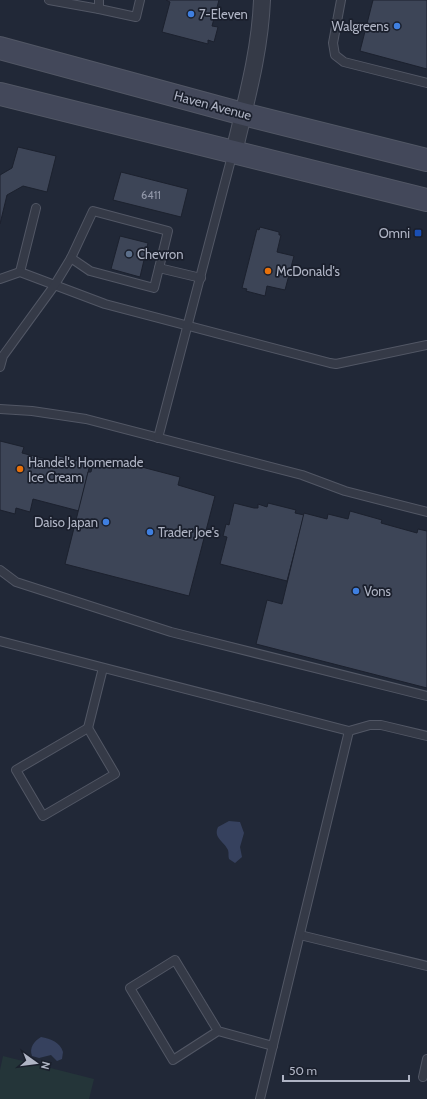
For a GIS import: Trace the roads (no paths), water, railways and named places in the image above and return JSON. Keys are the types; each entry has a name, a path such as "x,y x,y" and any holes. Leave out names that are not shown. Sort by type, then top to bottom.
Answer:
{"main road":[{"name":"Haven Avenue","path":"0,48 243,114 427,160"},
{"path":"0,94 427,200"}],"street":[{"path":"234,152 257,58 261,26 262,0"}],"lane":[{"path":"49,0 136,17 140,0"},
{"path":"98,9 99,0"},
{"path":"341,0 333,43 336,55 344,62 427,83"},
{"path":"158,438 234,152"},
{"path":"20,272 36,208"},
{"path":"0,367 3,356 54,286 71,258 92,211 168,231 154,288 90,271 71,258"},
{"path":"159,268 201,278"},
{"path":"0,279 20,272 105,304 336,364 427,345"},
{"path":"0,409 32,411 86,419 302,475 345,491 427,512"},
{"path":"0,570 16,582 171,632 427,696"},
{"path":"0,641 348,731 370,725 381,725 427,736"},
{"path":"88,728 16,770 43,816 115,774 88,728 103,668"},
{"path":"260,1099 348,731"},
{"path":"300,935 427,966"},
{"path":"218,1032 173,1060 130,988 175,960 218,1032 273,1046"},
{"path":"423,1077 427,1059"}],"water":[{"path":"229,821 240,822 244,833 240,847 242,857 235,863 229,859 228,850 217,834 218,827"},
{"path":"41,1037 52,1040 60,1046 63,1052 62,1059 57,1061 51,1055 39,1058 32,1056 31,1050 33,1045"}],"place":[{"name":"7-Eleven","path":"191,14"},
{"name":"Walgreens","path":"397,26"},
{"name":"Omni","path":"418,233"},
{"name":"Chevron","path":"129,254"},
{"name":"McDonald's","path":"268,271"},
{"name":"Handel's Homemade Ice Cream","path":"20,469"},
{"name":"Daiso Japan","path":"106,522"},
{"name":"Trader Joe's","path":"150,532"},
{"name":"Vons","path":"356,591"}]}
